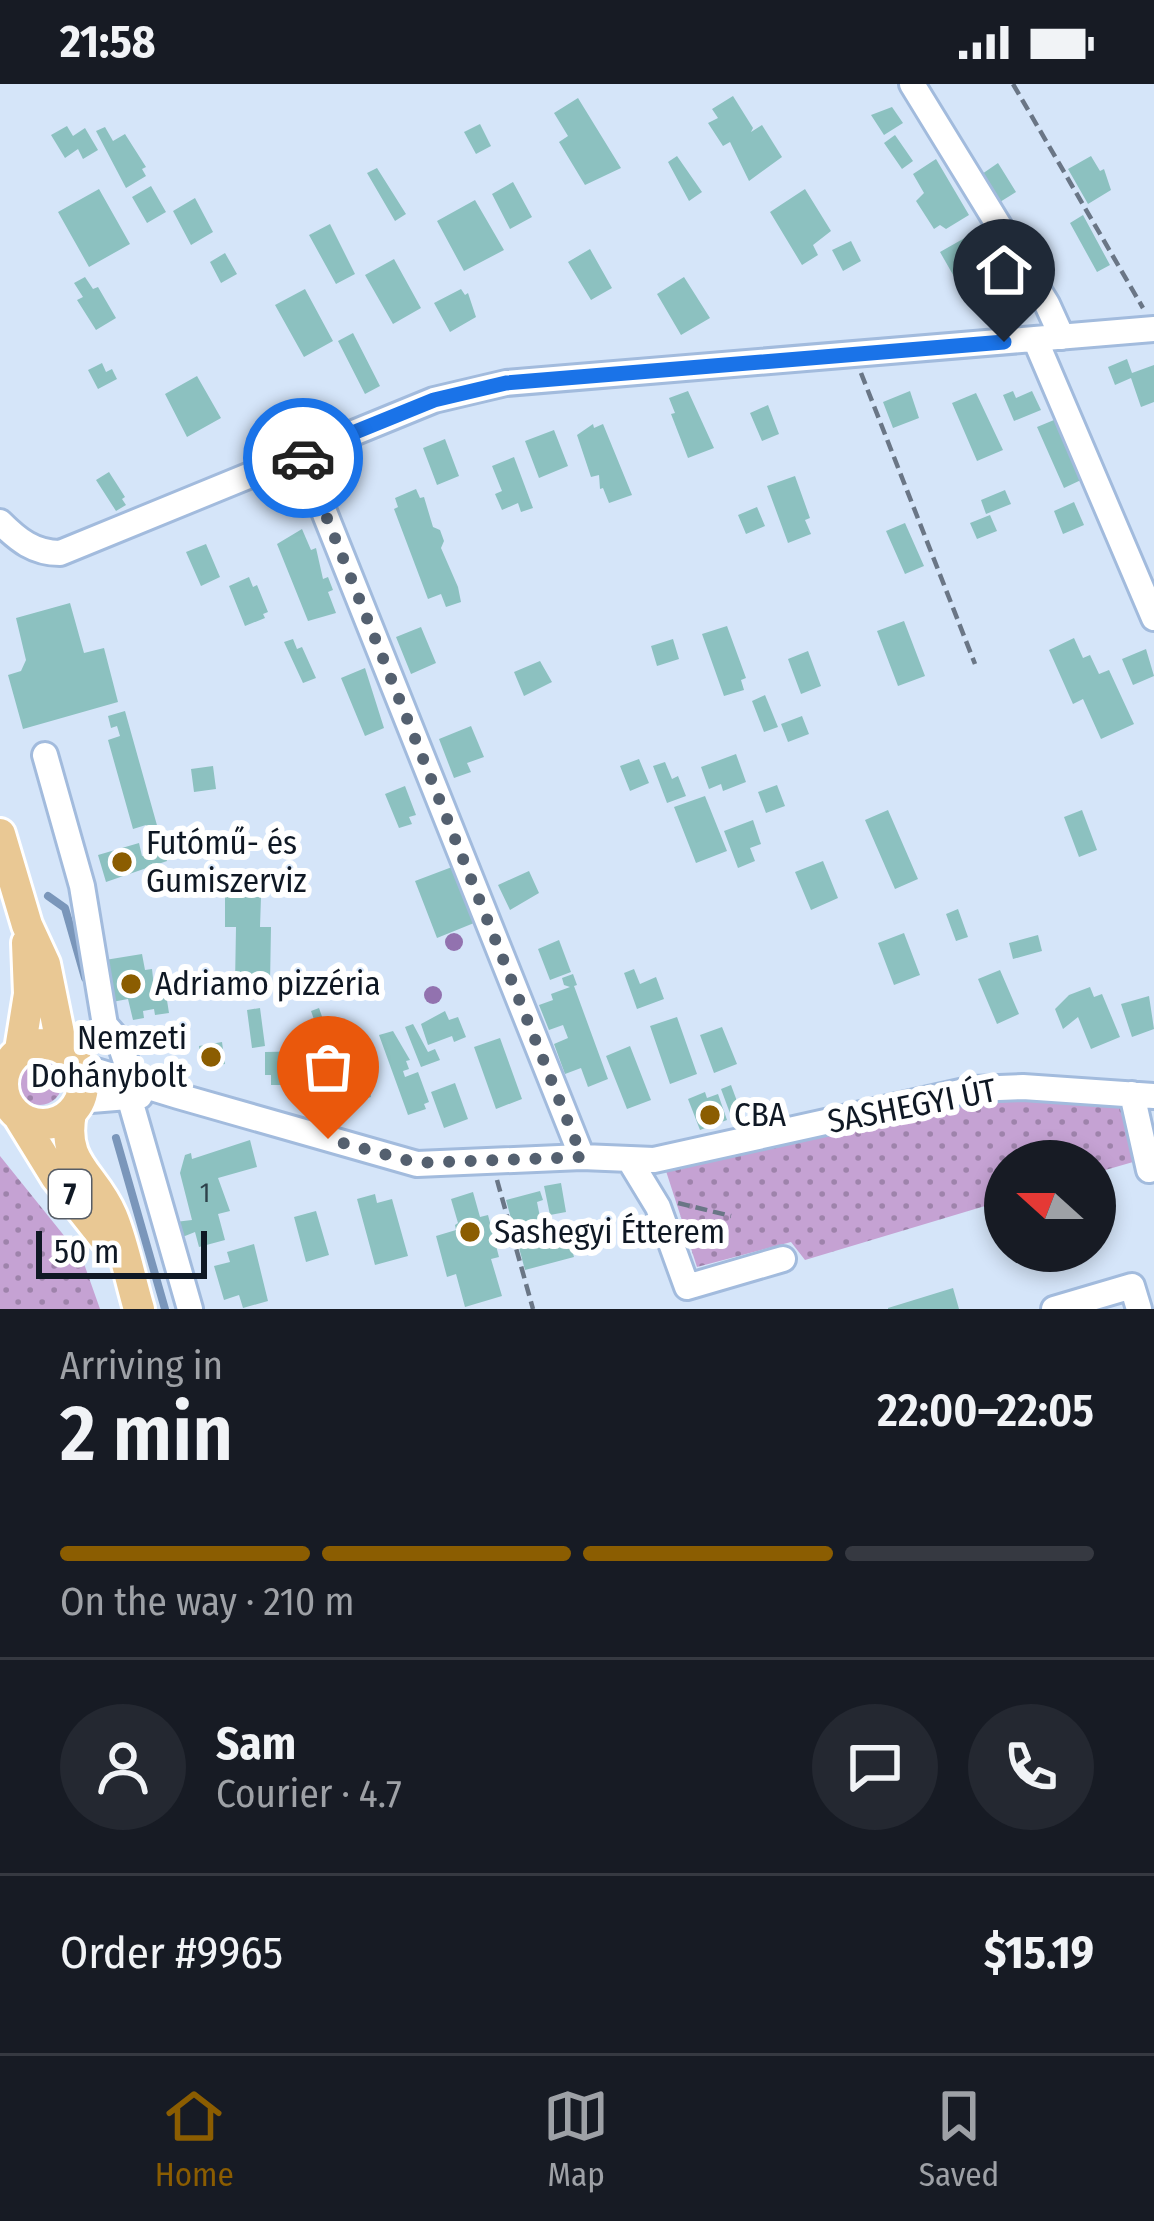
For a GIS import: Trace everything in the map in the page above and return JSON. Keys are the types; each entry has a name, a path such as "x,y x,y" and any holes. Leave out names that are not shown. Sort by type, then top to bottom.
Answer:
{"main road":[{"name":"7","path":"0,834 27,925 45,964 69,1054 83,1080 68,1129 71,1156 112,1216 139,1309"},
{"name":"7","path":"27,925 29,994 2,1080 9,1107 127,1268"},
{"path":"10,1056 45,1043 69,1054"},
{"name":"7","path":"9,1107 46,1124 75,1107"}],"street":[{"path":"911,84 1047,304 1062,337"},
{"path":"0,522 28,547 60,553 434,400 506,383 1062,337 1152,323"},
{"path":"1036,339 1154,618"},
{"path":"301,454 582,1157"},
{"path":"46,755 82,886 105,1025 119,1041 190,1309"},
{"name":"SASHEGYI ÚT","path":"69,1054 128,1085 417,1163 582,1157 654,1160 974,1089 1023,1087 1143,1095"},
{"name":"SASHEGYI ÚT","path":"75,1107 128,1085"},
{"path":"1143,1095 1149,1170"},
{"path":"630,1161 655,1203 690,1298 783,1258"},
{"path":"1054,1309 1132,1286 1139,1309"}],"path":[{"path":"1013,84 1152,323"},
{"path":"856,355 975,664"},
{"path":"493,1163 533,1309"},
{"path":"655,1203 682,1203 730,1216"}],"shaded area":[{"path":"40,1061 56,1067 62,1083 56,1099 40,1105 24,1099 18,1083 24,1067"},
{"path":"995,1094 1138,1100 1133,1162 1116,1167 1116,1140 984,1140 984,1206 805,1260 791,1242 697,1267 666,1171"},
{"path":"0,1156 82,1258 100,1309 0,1309"}],"building":[{"path":"733,96 751,132 762,125 782,157 749,181 730,142 723,146 708,123 718,118 712,109"},
{"path":"578,98 621,168 585,185 559,142 568,136 554,113"},
{"path":"892,107 903,123 884,135 871,115"},
{"path":"480,124 491,146 476,154 464,132"},
{"path":"67,126 73,136 85,128 98,150 83,159 78,149 65,158 51,135"},
{"path":"105,127 113,141 125,134 146,167 142,169 146,176 126,188 96,131"},
{"path":"895,135 913,161 902,169 884,143"},
{"path":"677,156 702,192 689,201 668,162"},
{"path":"1091,156 1100,171 1104,169 1111,190 1088,204 1068,169"},
{"path":"936,159 969,215 946,229 940,225 934,229 916,201 924,193 913,174"},
{"path":"998,163 1016,192 1000,202 983,184 982,174"},
{"path":"377,168 406,214 395,221 367,173"},
{"path":"513,182 532,217 510,229 492,194"},
{"path":"151,186 166,212 147,223 132,197"},
{"path":"99,189 130,244 89,267 58,212"},
{"path":"805,189 831,231 813,245 818,255 802,265 770,212"},
{"path":"195,198 213,232 191,245 173,211"},
{"path":"475,200 504,250 464,271 437,221"},
{"path":"1083,215 1110,265 1097,272 1070,223"},
{"path":"330,224 355,274 336,284 309,235"},
{"path":"977,231 1001,273 964,294 940,252"},
{"path":"851,241 861,261 843,271 832,250"},
{"path":"590,249 612,288 591,300 568,262"},
{"path":"225,253 237,274 221,283 210,262"},
{"path":"394,259 421,308 393,324 365,275"},
{"path":"85,277 93,289 98,287 116,318 96,330 77,300 83,297 74,283"},
{"path":"684,277 710,318 681,335 657,294"},
{"path":"305,289 333,341 304,357 275,305"},
{"path":"461,289 468,293 476,317 450,332 434,303"},
{"path":"353,333 380,386 365,394 338,341"},
{"path":"1127,359 1132,373 1154,365 1154,402 1141,407 1131,378 1115,385 1108,367"},
{"path":"102,363 117,379 98,389 88,370"},
{"path":"197,376 221,418 187,437 165,394"},
{"path":"688,391 714,448 688,458 669,398"},
{"path":"910,391 919,418 893,428 883,402"},
{"path":"1013,391 1016,398 1032,391 1041,410 1014,421 1003,395"},
{"path":"976,393 1003,450 977,461 952,403"},
{"path":"768,405 779,434 762,441 750,413"},
{"path":"1054,420 1081,480 1064,488 1037,427"},
{"path":"593,424 594,428 603,424 632,495 609,503 600,489 599,475 591,477 577,435"},
{"path":"554,430 568,466 539,478 525,441"},
{"path":"445,439 459,476 437,485 423,448"},
{"path":"514,457 533,508 521,512 518,503 502,510 495,494 502,491 492,466"},
{"path":"109,472 125,497 126,505 116,511 96,480"},
{"path":"293,473 304,490 285,498 277,480"},
{"path":"795,476 811,534 788,543 767,486"},
{"path":"416,489 424,497 433,527 440,530 441,548 458,587 461,602 446,607 441,594 428,599 394,509 398,507 395,498"},
{"path":"1005,490 1011,504 986,514 981,500"},
{"path":"1074,502 1084,525 1063,534 1054,511"},
{"path":"757,507 765,526 746,534 738,515"},
{"path":"990,515 997,531 977,539 970,523"},
{"path":"905,523 924,566 905,574 886,531"},
{"path":"302,529 311,550 316,548 323,579 328,577 336,613 308,621 277,544"},
{"path":"206,544 220,577 201,586 186,552"},
{"path":"249,577 268,612 245,626 229,586"},
{"path":"70,603 84,653 104,648 118,702 23,729 8,675 21,671 26,660 16,618"},
{"path":"904,621 925,676 898,686 877,631"},
{"path":"727,626 746,678 741,680 744,690 724,696 702,634"},
{"path":"421,627 436,663 411,674 396,637"},
{"path":"1074,638 1083,658 1090,655 1099,674 1109,670 1134,724 1101,739 1083,699 1073,704 1049,650"},
{"path":"293,639 297,649 302,647 316,678 303,683 284,642"},
{"path":"673,639 679,659 657,666 651,646"},
{"path":"1146,649 1154,676 1133,685 1122,659"},
{"path":"808,651 821,686 801,694 788,659"},
{"path":"540,661 552,682 524,696 514,672"},
{"path":"365,668 384,728 365,736 341,678"},
{"path":"765,695 778,727 764,732 752,701"},
{"path":"125,711 167,861 106,882 98,855 139,843 142,856 154,853 146,825 133,829 108,740 120,736 117,726 111,728 108,716"},
{"path":"802,716 809,734 788,742 781,724"},
{"path":"471,726 484,757 467,763 471,772 454,778 439,739"},
{"path":"736,754 746,782 723,791 721,784 709,789 701,767"},
{"path":"639,759 649,783 630,791 620,766"},
{"path":"665,762 672,779 678,776 686,796 667,803 653,766"},
{"path":"213,766 216,789 194,792 191,769"},
{"path":"777,785 785,806 766,813 758,792"},
{"path":"405,786 416,815 409,817 412,824 399,828 385,794"},
{"path":"705,796 727,851 696,863 674,807"},
{"path":"888,810 918,879 895,889 865,820"},
{"path":"1082,810 1097,850 1079,857 1064,817"},
{"path":"753,820 761,844 750,848 755,861 738,868 724,831"},
{"path":"823,861 838,898 811,910 795,872"},
{"path":"452,867 474,923 437,938 415,881"},
{"path":"529,871 539,893 510,910 498,885"},
{"path":"225,877 250,877 249,897 261,897 260,927 271,927 270,984 235,984 236,927 225,927"},
{"path":"958,909 968,937 956,941 946,914"},
{"path":"904,933 920,975 894,985 878,943"},
{"path":"1038,935 1042,951 1013,959 1009,943"},
{"path":"559,940 571,972 550,980 538,949"},
{"path":"142,954 145,970 152,969 155,996 166,994 169,1013 143,1011 144,1018 133,1020 128,999 112,1002 105,960"},
{"path":"634,969 640,984 656,977 664,999 637,1009 624,973"},
{"path":"1000,970 1019,1014 997,1024 978,979"},
{"path":"573,974 608,1079 588,1087 581,1068 565,1074 554,1044 568,1038 563,1025 549,1030 539,1005 570,987 562,978"},
{"path":"1090,987 1094,997 1102,994 1120,1037 1091,1049 1078,1017 1063,1029 1055,1009 1069,995"},
{"path":"1149,996 1154,1029 1132,1037 1121,1004"},
{"path":"260,1008 265,1046 252,1048 247,1010"},
{"path":"319,1008 342,1054 328,1059 311,1011"},
{"path":"445,1011 449,1020 458,1017 466,1037 454,1042 452,1036 428,1045 421,1024"},
{"path":"677,1017 697,1074 670,1084 650,1026"},
{"path":"413,1024 428,1052 435,1049 440,1060 421,1067 405,1027"},
{"path":"722,1027 737,1064 714,1073 700,1035"},
{"path":"393,1031 410,1060 406,1061 409,1069 403,1071 405,1077 418,1072 429,1102 424,1104 426,1109 408,1115 379,1035"},
{"path":"500,1038 522,1099 496,1109 474,1047"},
{"path":"222,1042 225,1064 201,1067 199,1046"},
{"path":"630,1046 651,1100 627,1109 606,1056"},
{"path":"318,1051 318,1074 311,1075 312,1085 271,1085 271,1075 265,1075 265,1052"},
{"path":"356,1053 361,1067 366,1066 371,1097 352,1103 337,1059"},
{"path":"455,1083 468,1119 444,1128 431,1092"},
{"path":"731,1085 744,1120 734,1124 721,1089"},
{"path":"705,1092 707,1098 718,1094 727,1120 700,1130 688,1099"},
{"path":"250,1140 257,1167 218,1178 230,1211 218,1214 225,1240 199,1247 195,1232 180,1238 175,1222 192,1220 180,1173 185,1155 191,1153 192,1159"},
{"path":"561,1183 566,1212 550,1215 544,1186"},
{"path":"540,1191 540,1217 547,1216 549,1225 541,1227 543,1233 558,1229 561,1241 569,1239 574,1257 525,1270 506,1200"},
{"path":"473,1192 480,1217 488,1215 499,1257 491,1259 502,1296 465,1307 456,1274 447,1277 436,1236 456,1230 451,1199"},
{"path":"375,1194 377,1203 392,1199 408,1256 375,1265 357,1199"},
{"path":"316,1211 329,1255 306,1262 294,1217"},
{"path":"254,1244 268,1301 243,1308 239,1295 224,1300 214,1266 230,1262 227,1252"},
{"path":"953,1288 959,1309 888,1309 888,1308"}],"waterway":[{"path":"48,896 65,908 85,978"},
{"path":"116,1138 165,1309"}],"way so far":[{"path":"303,458 582,1157 417,1163 328,1139"}],"place":[{"name":"Futómű- és Gumiszerviz","path":"122,862"},
{"name":"Adriamo pizzéria","path":"131,984"},
{"name":"Nemzeti Dohánybolt","path":"211,1057"},
{"name":"CBA","path":"710,1115"},
{"name":"Sashegyi Étterem","path":"470,1232"}],"route":[{"path":"303,458 301,454 434,400 506,383 1004,342"}]}
